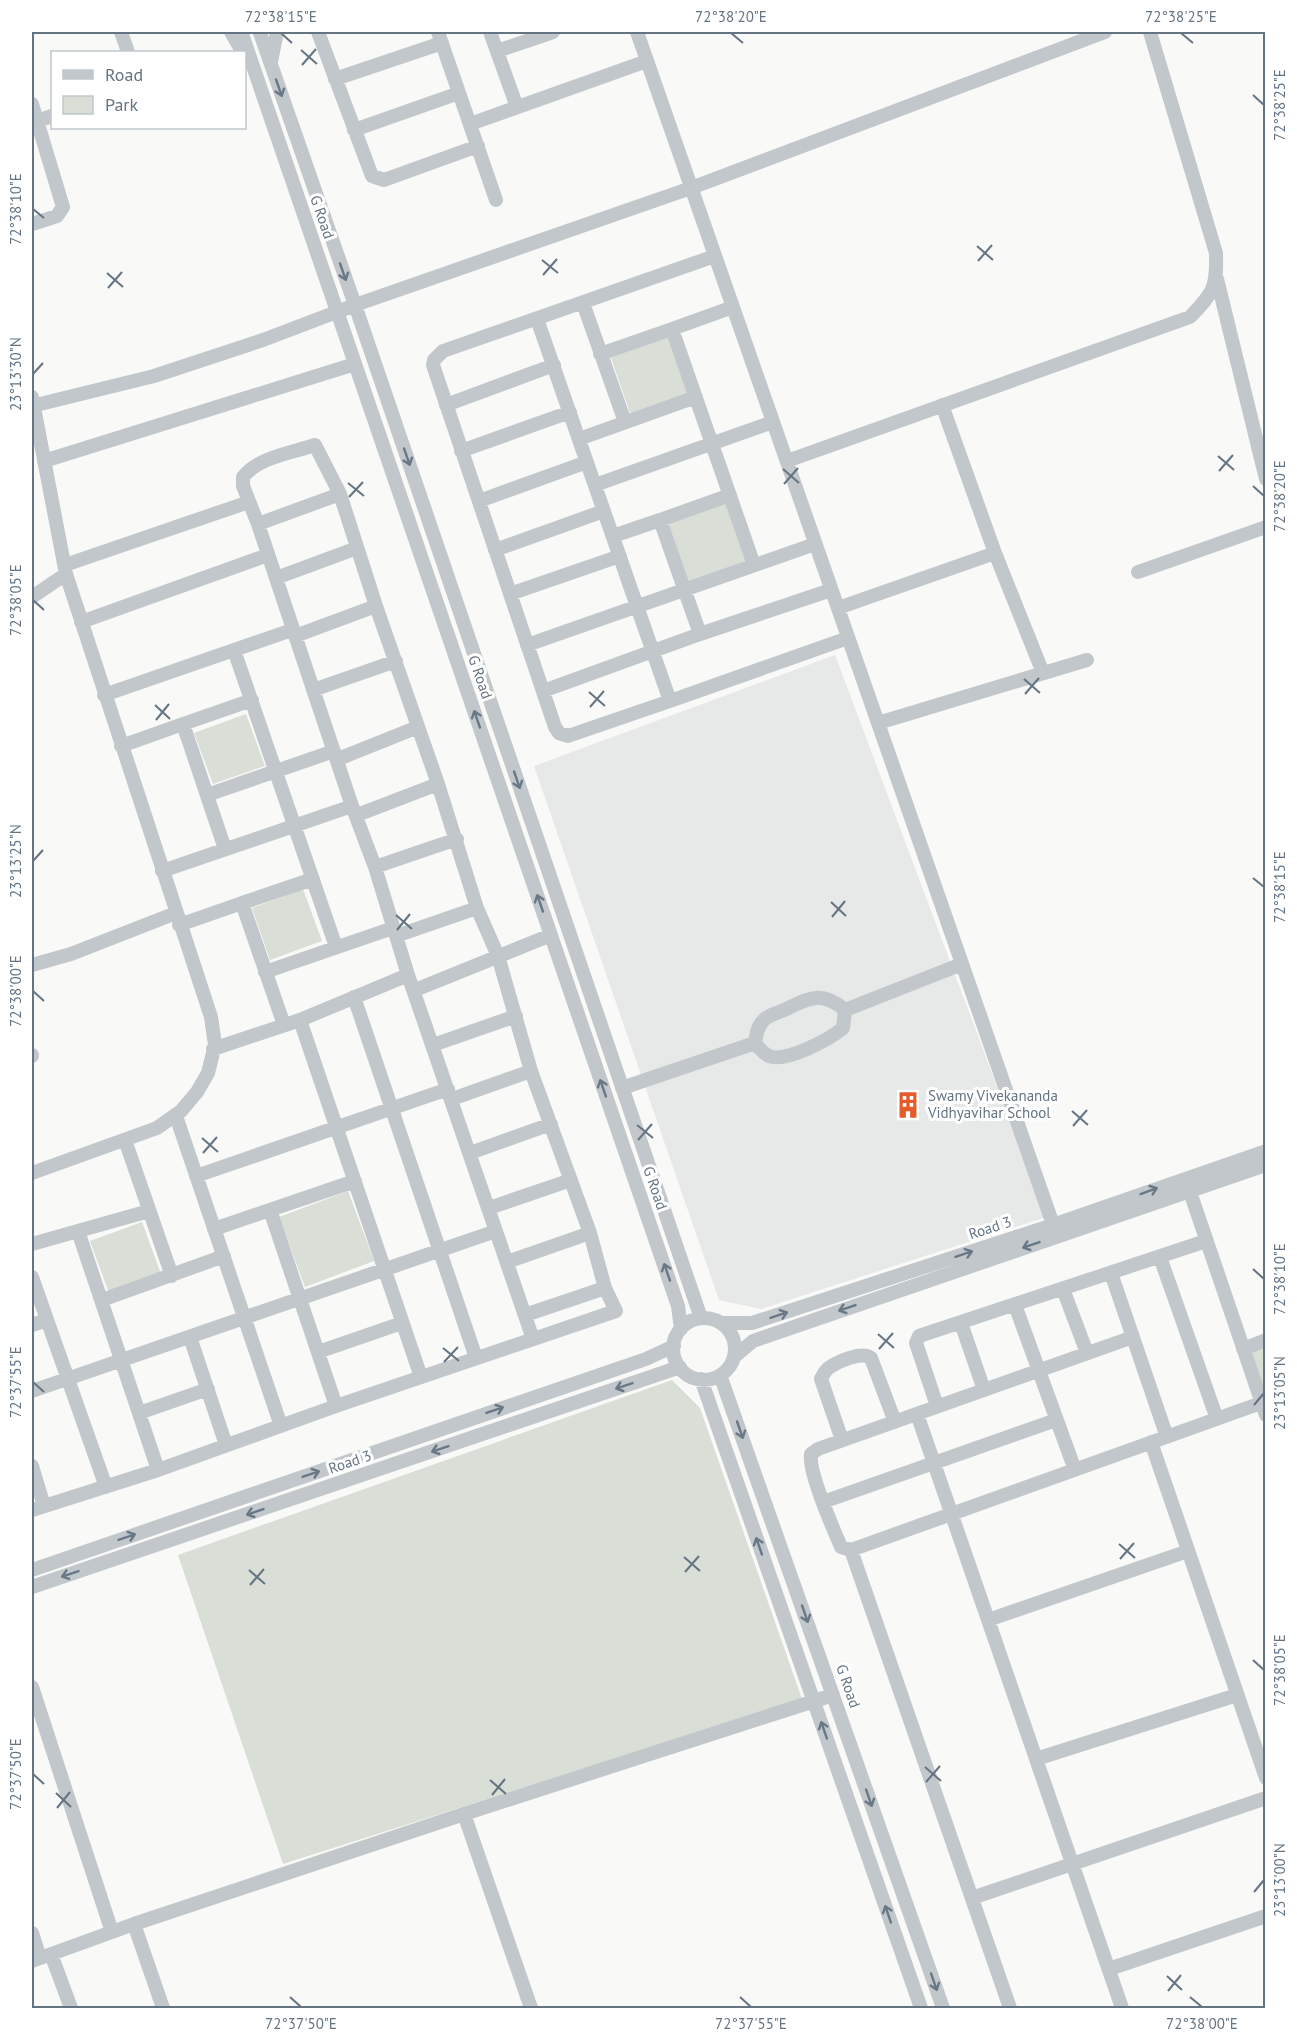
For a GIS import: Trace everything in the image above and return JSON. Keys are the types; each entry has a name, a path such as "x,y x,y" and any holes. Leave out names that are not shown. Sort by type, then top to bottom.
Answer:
{"street":[{"path":"121,32 128,51"},
{"path":"271,64 277,32"},
{"path":"318,32 372,176 384,180 477,146"},
{"path":"490,32 517,107"},
{"path":"497,51 553,32"},
{"path":"637,32 1055,1231"},
{"path":"32,1173 157,1128 176,1116 197,1092 208,1073 215,1045 211,1017 104,694 66,570 32,403 154,376 263,340 355,305 692,188 1105,32"},
{"path":"1150,32 1216,253 1217,279 1266,479"},
{"name":"G Road","path":"260,33 701,1318"},
{"name":"G Road","path":"237,34 244,51"},
{"path":"335,79 440,37 496,200"},
{"name":"G Road","path":"247,58 355,364 678,1306 681,1329"},
{"path":"470,124 647,61"},
{"path":"354,130 459,93"},
{"path":"32,104 63,207 57,216 32,224"},
{"path":"37,121 51,116"},
{"path":"715,256 443,351 434,360 433,366 461,451 555,727 563,736 568,736 848,638"},
{"path":"787,461 1190,317 1209,298 1217,279"},
{"path":"583,303 624,422"},
{"path":"600,354 733,307"},
{"path":"537,319 670,700"},
{"path":"672,328 754,565"},
{"path":"44,461 355,364"},
{"path":"446,405 554,365"},
{"path":"579,438 696,397"},
{"path":"942,405 995,553 1043,673"},
{"path":"461,451 570,412"},
{"path":"595,485 773,422"},
{"path":"32,1466 38,1508 158,1470 226,1444 616,1311 605,1288 590,1233 531,1071 498,956 477,908 438,784 340,494 315,445 266,461 247,472 243,477 243,486 375,867 408,975 533,1339"},
{"path":"478,501 587,462"},
{"path":"258,524 340,494"},
{"path":"613,536 730,495"},
{"path":"32,597 66,570 249,502"},
{"path":"495,550 604,511"},
{"path":"660,520 700,634"},
{"path":"1138,572 1266,527"},
{"path":"527,645 815,544"},
{"path":"276,578 357,548"},
{"path":"838,608 995,553"},
{"path":"81,622 268,555"},
{"path":"510,594 620,556"},
{"path":"543,691 700,634 831,590"},
{"path":"104,694 234,650 376,606"},
{"path":"234,650 336,947"},
{"path":"878,723 1087,660"},
{"path":"313,690 396,661"},
{"path":"121,746 252,700"},
{"path":"183,724 225,849"},
{"path":"207,795 418,727"},
{"path":"162,871 295,825 354,810 438,784"},
{"path":"375,867 456,839"},
{"path":"32,965 177,919 242,903 313,879"},
{"path":"242,903 284,1025"},
{"path":"266,972 336,947 477,908"},
{"path":"414,990 551,935"},
{"path":"845,1010 962,964"},
{"path":"213,1049 300,1020 408,975"},
{"path":"354,997 476,1358"},
{"path":"755,1043 757,1031 763,1019 811,997 823,997 835,1002 845,1010"},
{"path":"755,1043 767,1056 777,1058 791,1055 833,1036 843,1028 845,1010"},
{"path":"433,1045 516,1016"},
{"path":"300,1020 421,1377"},
{"path":"622,1088 755,1043"},
{"path":"196,1176 391,1108 531,1071"},
{"path":"176,1116 281,1426"},
{"path":"470,1153 551,1124"},
{"path":"125,1140 172,1276"},
{"name":"Road 3","path":"734,1357 753,1341 1187,1185 1266,1151"},
{"name":"Road 3","path":"1187,1185 1266,1165"},
{"path":"489,1208 571,1180"},
{"path":"214,1229 355,1181"},
{"path":"1133,1337 842,1440 811,1454 823,1502 841,1547 851,1550 1217,1419 1263,1409 1187,1185"},
{"path":"32,1244 149,1210"},
{"path":"270,1210 336,1406"},
{"path":"78,1231 158,1470"},
{"path":"32,1391 496,1231"},
{"name":"Road 3","path":"722,1323 752,1323 1055,1231"},
{"path":"507,1262 590,1233"},
{"path":"937,1407 916,1339 919,1336 1206,1241"},
{"path":"102,1300 224,1256"},
{"path":"1160,1257 1217,1419"},
{"path":"1111,1273 1167,1437"},
{"path":"32,1277 106,1487"},
{"path":"525,1316 605,1288"},
{"path":"1063,1289 1087,1353"},
{"path":"1015,1305 1075,1470"},
{"path":"701,1318 712,1318 722,1323 730,1330 734,1338 734,1357 729,1368 720,1376 711,1379 693,1378 680,1367 674,1353 676,1337 681,1329 687,1323 701,1318"},
{"path":"32,1325 47,1320"},
{"path":"318,1352 402,1323"},
{"path":"961,1323 984,1390"},
{"path":"190,1337 226,1444"},
{"path":"1243,1349 1266,1340"},
{"name":"Road 3","path":"32,1570 646,1359 674,1346"},
{"path":"842,1440 821,1379 830,1367 839,1363 863,1355 871,1358 895,1422"},
{"name":"Road 3","path":"32,1587 680,1367"},
{"name":"G Road","path":"720,1376 943,2008"},
{"path":"701,1379 921,2008"},
{"path":"139,1413 208,1389"},
{"path":"917,1414 1122,2008"},
{"path":"823,1502 1056,1420"},
{"path":"1151,1442 1266,1778"},
{"path":"851,1550 1010,2008"},
{"path":"988,1620 1188,1551"},
{"path":"32,1687 112,1932"},
{"path":"41,1957 464,1814 833,1695"},
{"path":"1036,1759 1237,1695"},
{"path":"972,1898 1266,1797"},
{"path":"464,1814 531,2008"},
{"path":"1109,1969 1266,1916"},
{"path":"134,1924 163,2008"},
{"path":"32,1933 41,1957 71,2008"}],"shaded area":[{"path":"835,655 1046,1217 761,1309 719,1300 534,766"}],"green space":[{"path":"668,334 690,395 631,416 610,355"},
{"path":"727,501 748,562 689,583 668,522"},
{"path":"246,714 265,766 213,784 194,733"},
{"path":"303,889 322,941 270,960 252,908"},
{"path":"348,1191 374,1261 305,1287 279,1217"},
{"path":"142,1222 161,1274 109,1293 90,1241"},
{"path":"1265,1347 1265,1395 1250,1353"},
{"path":"672,1380 700,1408 802,1699 283,1864 178,1555"}],"place":[{"name":"Swamy Vivekananda Vidhyavihar School","path":"908,1105"}]}
